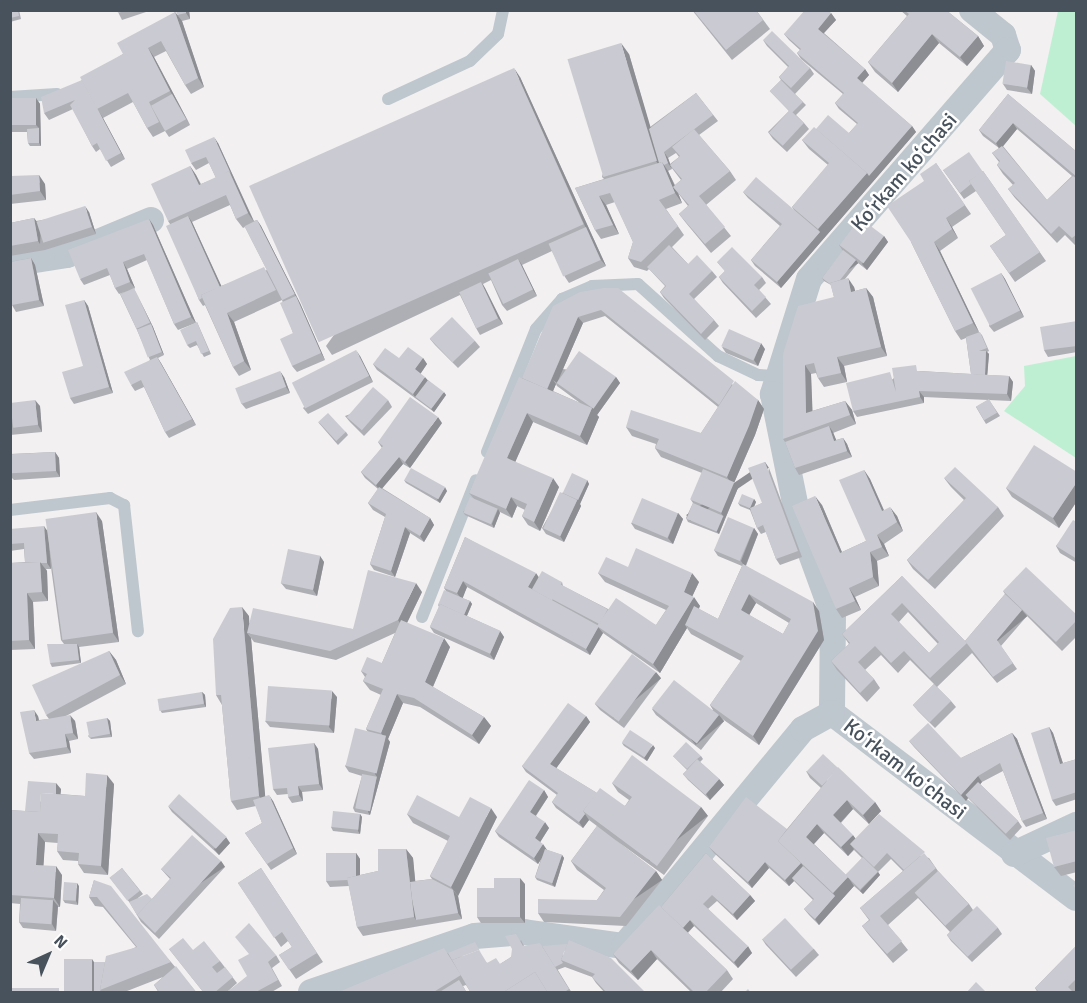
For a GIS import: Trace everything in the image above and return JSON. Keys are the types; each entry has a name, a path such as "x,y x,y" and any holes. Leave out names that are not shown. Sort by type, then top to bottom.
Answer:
{"street":[{"name":"Koʻrkam koʻchasi","path":"972,10 1003,36 1008,50 809,279 776,376 780,447 833,614 832,713 1014,854 1077,898"},
{"path":"10,264 67,255 151,220"},
{"path":"311,993 475,936 525,932 624,946 803,729 832,713"},
{"path":"1014,854 1077,825"}],"lane":[{"path":"388,99 470,61 498,34 503,10"},
{"path":"10,97 48,97 67,90"},
{"path":"422,617 536,329 562,299 592,286 638,284 718,356 758,375 776,376"},
{"path":"10,510 110,498 124,505 138,631"}],"green space":[{"path":"1058,11 1076,11 1076,126 1040,94"},
{"path":"1076,356 1076,458 1004,411 1025,386 1024,366"}],"building":[{"path":"10,10 18,10 19,16 10,18"},
{"path":"176,10 186,10 186,13 177,15"},
{"path":"693,10 756,10 763,20 726,50"},
{"path":"805,10 828,10 831,13 818,29 865,69 857,78 912,126 869,176 816,129 828,115 849,133 858,123 835,103 844,93 797,53 801,49 784,34"},
{"path":"904,10 946,10 978,36 960,57 932,34 892,83 868,62 909,14"},
{"path":"175,12 198,78 185,85 161,41 148,48 170,91 149,102 159,122 147,128 128,93 97,109 80,77 123,54 117,43"},
{"path":"772,31 810,68 791,88 779,77 789,66 763,40"},
{"path":"621,43 657,161 603,177 567,59"},
{"path":"1006,61 1031,65 1027,88 1002,84"},
{"path":"514,68 584,224 319,342 249,186"},
{"path":"82,80 121,153 106,161 97,143 92,146 70,105 75,100 44,113 41,97"},
{"path":"781,80 803,102 792,113 770,91"},
{"path":"696,93 713,115 664,152 668,163 664,165 662,162 659,163 649,129"},
{"path":"172,94 186,119 165,131 151,106"},
{"path":"1008,94 1077,152 1077,177 1013,123 996,143 979,130"},
{"path":"10,98 36,98 36,125 10,125"},
{"path":"790,110 804,123 783,146 769,133"},
{"path":"814,127 867,173 818,229 792,207 829,163 802,140"},
{"path":"39,128 39,143 28,143 27,129"},
{"path":"694,129 730,171 699,196 725,227 705,244 679,214 689,205 673,187 682,179 670,165 680,156 672,147"},
{"path":"214,137 231,174 229,171 216,178 206,157 191,163 185,150"},
{"path":"1002,146 1047,200 1073,176 1077,179 1077,234 1072,238 1059,226 1051,234 1008,189 1015,183 997,165 1000,161 992,153"},
{"path":"969,152 983,172 969,181 971,184 960,193 943,170"},
{"path":"662,162 675,193 659,200 678,226 641,262 628,258 633,242 610,193 599,196 613,225 595,230 575,188"},
{"path":"936,163 965,205 946,218 952,229 934,242 973,323 955,331 911,242 887,206 924,181 920,174"},
{"path":"190,166 199,185 229,171 248,213 236,219 226,195 168,221 151,184"},
{"path":"983,171 1040,252 1009,273 990,246 1006,235 969,181"},
{"path":"39,175 40,191 10,195 10,176"},
{"path":"756,177 820,232 777,282 751,260 782,224 743,192"},
{"path":"85,206 92,227 43,243 36,222"},
{"path":"188,216 220,287 201,295 202,298 199,300 166,226"},
{"path":"34,218 38,241 10,246 10,223"},
{"path":"860,218 884,236 863,263 840,245"},
{"path":"149,219 191,317 174,324 144,254 123,262 130,282 115,288 107,268 80,279 68,250"},
{"path":"257,220 295,294 282,300 245,226"},
{"path":"586,227 601,260 563,277 549,244"},
{"path":"669,245 688,264 697,255 712,271 689,294 714,320 701,334 660,292 666,286 647,267"},
{"path":"732,247 762,277 754,285 766,297 752,311 719,277 725,271 717,262"},
{"path":"843,250 856,260 840,280 830,284 822,278"},
{"path":"31,258 39,300 12,305 10,262"},
{"path":"518,259 533,290 503,304 488,273"},
{"path":"264,267 276,290 227,313 244,361 233,367 201,295"},
{"path":"1001,273 1020,310 990,326 971,288"},
{"path":"848,278 851,292 866,288 881,347 837,357 841,373 818,378 814,363 805,365 806,413 845,401 850,415 783,439 783,354 798,306 834,297 830,283"},
{"path":"481,282 498,318 476,328 459,292"},
{"path":"134,288 150,322 136,329 120,294"},
{"path":"618,288 734,381 719,405 601,310 578,317 547,389 522,378 553,306 580,292"},
{"path":"296,296 321,353 292,366 280,339 293,333 280,303"},
{"path":"84,300 109,387 70,398 62,372 83,366 65,305"},
{"path":"452,317 475,341 453,362 430,339"},
{"path":"1077,321 1077,346 1044,350 1040,327"},
{"path":"197,322 209,351 201,354 196,341 187,345 180,330"},
{"path":"151,324 162,352 148,357 137,329"},
{"path":"729,329 761,343 753,361 721,346"},
{"path":"980,332 987,348 979,351 986,351 985,375 971,374 966,337"},
{"path":"408,347 423,358 415,369 425,377 413,394 373,364 385,348 399,358"},
{"path":"356,350 369,376 305,409 292,383"},
{"path":"579,351 616,377 593,409 557,383"},
{"path":"157,357 192,419 165,432 141,380 131,385 124,372"},
{"path":"916,365 917,371 1009,376 1007,394 919,391 920,397 853,411 846,383 890,372 896,392 892,368"},
{"path":"280,371 286,387 241,404 235,388"},
{"path":"519,377 592,408 580,436 527,413 507,458 553,478 534,522 522,516 527,504 511,497 506,509 469,493"},
{"path":"428,380 444,392 431,409 415,397"},
{"path":"735,381 758,400 727,477 655,448 659,439 626,427 631,410 701,433"},
{"path":"373,387 388,400 362,430 347,417"},
{"path":"410,397 438,417 405,462 399,457 376,485 361,472 383,446 378,442"},
{"path":"989,399 997,413 984,420 976,406"},
{"path":"35,400 38,425 13,428 10,403"},
{"path":"328,413 346,432 336,441 318,422"},
{"path":"829,426 834,441 843,438 847,451 795,468 785,442"},
{"path":"1034,445 1077,472 1077,482 1053,518 1006,488"},
{"path":"55,452 56,471 11,473 10,454"},
{"path":"765,462 798,551 776,559 763,525 757,528 750,508 762,503 748,468"},
{"path":"955,467 998,507 928,580 907,560 966,498 944,478"},
{"path":"411,468 445,487 438,499 404,480"},
{"path":"703,469 734,482 721,513 690,499"},
{"path":"864,470 882,511 890,507 897,522 877,535 882,547 870,552 873,577 849,588 855,601 836,609 792,506 815,496 840,553 866,541 839,480"},
{"path":"572,473 587,480 578,500 563,493"},
{"path":"379,487 430,518 420,536 405,527 391,571 370,564 386,514 368,503"},
{"path":"560,492 577,500 560,536 543,528"},
{"path":"742,494 754,499 750,508 738,503"},
{"path":"470,497 498,509 491,524 463,513"},
{"path":"642,498 678,513 667,538 631,523"},
{"path":"693,503 723,516 717,532 686,519"},
{"path":"96,512 113,633 62,640 45,519"},
{"path":"728,517 754,528 740,561 714,550"},
{"path":"1073,520 1077,522 1077,559 1056,546"},
{"path":"44,526 47,563 25,562 24,543 10,544 10,529"},
{"path":"465,537 536,573 528,587 599,626 586,649 463,581 457,593 444,588"},
{"path":"636,548 692,573 684,592 694,597 653,664 597,626 616,598 656,625 669,606 598,573 606,557 628,567"},
{"path":"288,549 320,556 313,590 281,583"},
{"path":"40,562 42,592 27,593 29,640 10,641 10,563"},
{"path":"743,564 813,602 818,631 753,736 710,705 744,656 685,625 694,606 718,619","holes":["749,594 791,619 783,634 741,610"]},
{"path":"1026,567 1077,615 1077,620 1056,642 1003,591"},
{"path":"368,570 416,583 398,620 330,651 247,633 253,608 353,629"},
{"path":"542,571 562,582 552,601 532,589"},
{"path":"902,576 967,643 930,678 904,651 891,663 875,646 858,662 874,679 860,693 831,661 850,643 842,634","holes":["902,603 939,642 929,653 891,614"]},
{"path":"560,584 608,609 600,624 552,599"},
{"path":"444,590 470,601 464,615 438,605"},
{"path":"1005,594 1022,610 997,640 1013,663 993,677 965,641"},
{"path":"440,604 500,631 490,654 430,627"},
{"path":"242,607 259,796 231,801 221,695 216,695 213,639 230,608"},
{"path":"401,620 444,638 425,682 484,717 472,735 414,698 397,694 381,733 366,729 383,689 363,681 367,674 361,671 367,657 382,663"},
{"path":"47,644 77,644 79,660 50,663"},
{"path":"109,651 120,675 46,715 32,685"},
{"path":"632,654 656,672 619,722 595,704"},
{"path":"674,680 719,715 697,743 652,708"},
{"path":"934,684 951,701 930,722 913,705"},
{"path":"268,686 332,690 329,725 266,721"},
{"path":"202,692 204,704 159,711 158,699"},
{"path":"568,703 586,716 550,764 597,793 583,811 585,814 579,822 552,802 558,793 522,766"},
{"path":"34,710 36,721 70,715 73,733 65,734 67,747 29,753 20,712"},
{"path":"107,718 110,734 89,738 86,722"},
{"path":"928,723 961,758 1012,733 1043,813 1022,821 1000,763 978,776 961,795 909,741"},
{"path":"1049,727 1060,764 1077,759 1077,792 1052,800 1031,733"},
{"path":"355,728 386,736 377,774 346,766"},
{"path":"630,730 653,745 644,757 622,743"},
{"path":"686,742 701,756 687,769 673,756"},
{"path":"314,743 319,784 298,786 299,795 288,797 287,788 273,789 268,748"},
{"path":"823,754 838,768 822,786 807,772"},
{"path":"632,755 701,807 657,866 583,811 600,788 625,806 632,797 612,783"},
{"path":"697,759 719,779 705,795 683,775"},
{"path":"838,767 875,802 863,815 847,800 833,815 853,835 841,847 817,824 806,837 848,877 833,893 778,841"},
{"path":"86,773 107,775 101,866 78,864 79,853 57,851 58,834 38,833 36,865 56,866 54,898 10,895 10,810 40,812 41,793 85,796"},
{"path":"362,774 377,777 370,811 355,808"},
{"path":"529,780 544,790 530,812 545,822 535,838 543,844 534,858 495,831"},
{"path":"28,781 56,783 56,794 41,793 40,812 25,811"},
{"path":"978,782 1018,821 1006,834 965,795"},
{"path":"179,794 227,837 216,849 168,806"},
{"path":"269,795 293,848 267,864 245,833 262,823 253,800"},
{"path":"417,795 459,817 470,797 491,808 451,887 430,876 450,836 407,814"},
{"path":"746,797 787,829 778,841 801,863 785,880 765,862 748,882 709,847"},
{"path":"333,811 360,814 358,830 331,827"},
{"path":"879,814 925,852 904,870 887,853 874,867 850,844"},
{"path":"597,826 656,871 620,917 538,913 538,899 597,900 606,888 571,861"},
{"path":"1077,830 1077,861 1054,867 1046,838"},
{"path":"192,835 221,861 155,933 137,915 171,878 161,869"},
{"path":"378,849 406,849 414,917 357,927 347,878 378,871"},
{"path":"545,849 562,855 552,883 535,877"},
{"path":"326,853 356,853 356,876 347,878 348,880 326,881"},
{"path":"706,853 750,895 733,914 712,895 703,904 748,946 734,962 690,920 683,928 661,907"},
{"path":"924,853 936,868 880,916 902,941 887,954 862,926 870,920 860,908"},
{"path":"863,857 878,872 860,890 845,875"},
{"path":"803,866 835,896 815,919 804,909 814,899 792,878"},
{"path":"122,868 140,891 127,901 109,878"},
{"path":"261,868 317,953 289,970 279,955 292,947 282,932 274,938 238,883"},
{"path":"938,871 969,904 945,926 915,893"},
{"path":"494,878 520,878 520,917 477,917 477,888 494,888"},
{"path":"432,879 453,890 458,913 416,920 410,882"},
{"path":"94,880 111,886 171,962 100,990 106,956 137,947 97,897 89,897"},
{"path":"64,882 77,883 76,901 63,900"},
{"path":"147,894 152,899 137,915 129,902"},
{"path":"21,898 53,900 51,924 19,922"},
{"path":"659,905 727,970 705,993 695,993 651,950 631,971 613,954"},
{"path":"977,906 998,928 968,957 947,935"},
{"path":"785,918 814,949 791,970 762,939"},
{"path":"249,923 276,955 268,962 278,980 254,993 226,993 247,976 238,960 249,954 235,937"},
{"path":"516,934 523,946 540,943 569,989 563,993 548,993 535,972 502,993 471,993 452,960 479,950 487,963 496,958 500,964 511,957 512,949 505,936"},
{"path":"183,938 193,950 204,941 220,961 212,967 217,973 225,967 233,977 214,993 204,993 169,949"},
{"path":"569,940 611,958 646,993 607,993 592,977 595,974 561,960"},
{"path":"475,942 481,953 479,950 452,960 448,953"},
{"path":"567,944 561,960 563,963 555,967 542,946"},
{"path":"1077,945 1077,978 1068,987 1074,993 1040,993 1035,988"},
{"path":"444,948 461,975 432,993 336,993"},
{"path":"64,959 92,959 92,992 64,992"},
{"path":"94,962 105,962 100,990 102,993 94,993"},
{"path":"176,966 197,993 160,993 154,985"},
{"path":"535,972 548,993 502,993"},
{"path":"459,980 467,993 438,993"},
{"path":"976,982 987,993 966,993"},
{"path":"10,988 59,988 59,992 10,992"}]}
